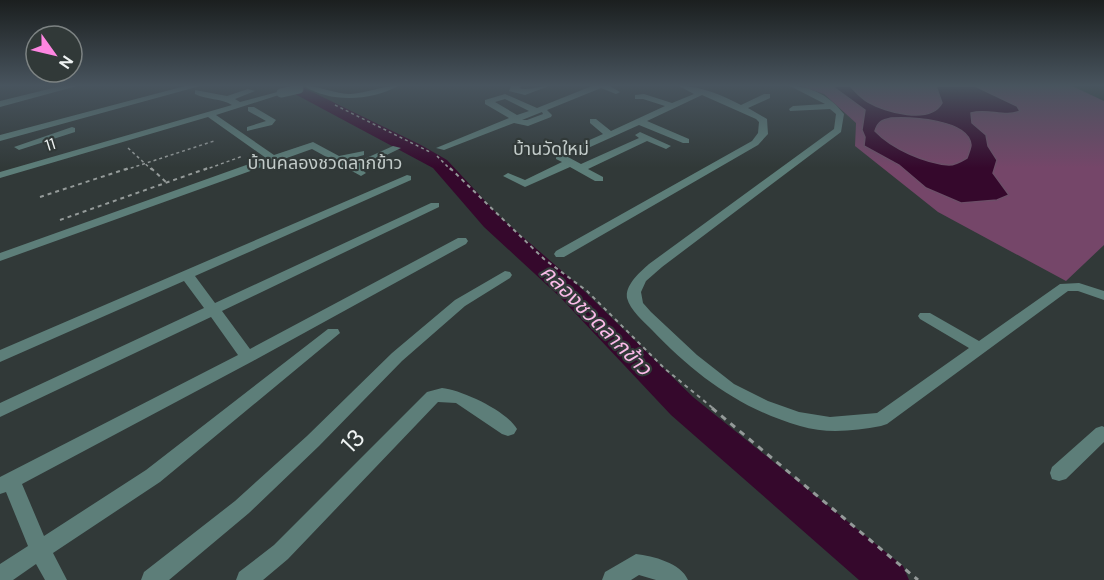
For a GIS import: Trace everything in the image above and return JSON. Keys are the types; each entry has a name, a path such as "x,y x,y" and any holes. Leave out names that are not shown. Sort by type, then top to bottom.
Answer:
{"street":[{"path":"0,138 100,113"},
{"path":"208,113 273,159"},
{"name":"11","path":"0,175 208,113"},
{"path":"250,129 272,120 258,113"},
{"path":"507,113 518,122 524,123 548,115 544,113"},
{"path":"441,148 527,113"},
{"path":"599,179 560,157 656,113"},
{"path":"560,254 755,143 763,134 764,122 750,113"},
{"path":"839,113 838,130 657,264 642,277 637,286 635,304 650,322 725,386 760,405 801,420 827,424 881,419 1065,287 1079,287 1104,296"},
{"path":"593,121 609,134"},
{"path":"638,121 686,141"},
{"path":"19,147 71,128 83,150"},
{"path":"623,128 666,146"},
{"path":"0,146 18,141 16,134"},
{"path":"507,176 525,184 647,138"},
{"path":"0,257 313,146 357,171 396,148"},
{"path":"338,159 361,153"},
{"path":"256,166 266,176"},
{"path":"0,356 407,178"},
{"path":"0,410 435,205"},
{"path":"56,580 5,483 248,357 462,241"},
{"path":"187,275 248,357"},
{"path":"152,580 242,507 313,441 397,357 460,303 505,275"},
{"path":"925,316 980,348"},
{"path":"0,576 153,476 333,333"},
{"name":"13","path":"247,580 281,552 433,397 447,394 466,402 508,429"},
{"path":"1059,473 1103,433"},
{"path":"613,580 636,564 651,566 676,580"}],"path":[{"path":"351,113 444,160 519,236 544,259 587,291 664,368 918,580"},
{"path":"119,140 166,183"},
{"path":"40,197 214,141"},
{"path":"60,220 243,156"}],"shaded area":[{"path":"845,113 1104,113 1104,245 1066,281 938,212 855,146 856,123"},
{"path":"865,113 918,115 971,113 972,123 986,135 988,146 997,160 993,173 1009,195 997,200 961,203 926,188 899,165 864,146 865,137 862,130","holes":["891,118 924,119 950,125 968,136 971,145 967,158 951,165 940,164 909,154 890,144 875,131 879,123"]}],"waterway":[{"name":"คลองชวดลากข้าว","path":"342,113 440,164 492,222 569,291 682,406 889,580"}],"district":[{"name":"บ้านวัดใหม่","path":"551,149"},
{"name":"บ้านคลองชวดลากข้าว","path":"325,163"}]}
